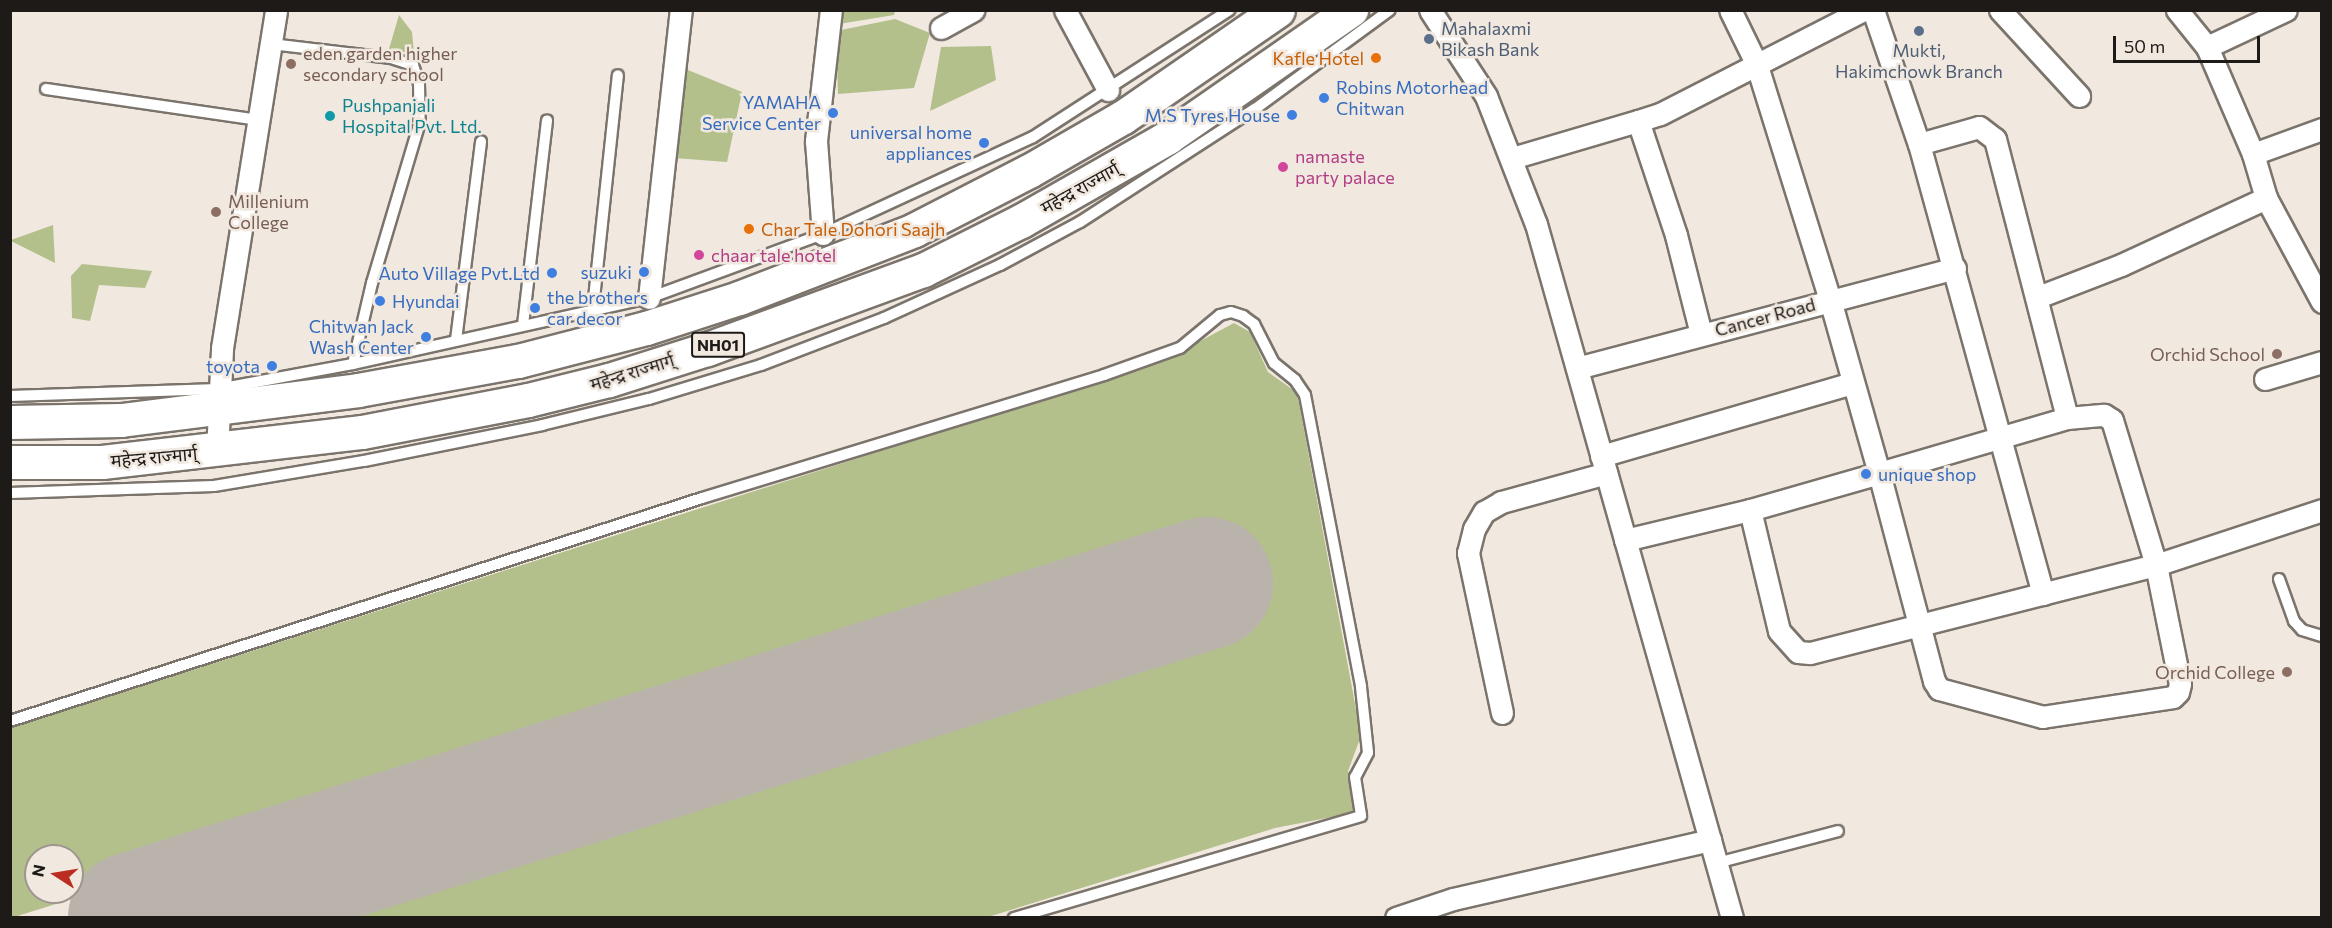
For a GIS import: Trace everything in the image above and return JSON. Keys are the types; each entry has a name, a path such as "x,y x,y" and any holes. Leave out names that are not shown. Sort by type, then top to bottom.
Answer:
{"highway":[{"name":"NH01","path":"10,422 121,420 217,399 518,361 646,328 827,265 914,230 1029,171 1123,117 1278,10"},
{"name":"महेन्द्र राज्मार्ग्","path":"10,462 102,462 217,452 362,432 528,400 609,380 837,303 933,265 1021,221 1138,155 1255,80 1351,10"}],"street":[{"path":"217,452 217,399 276,10"},
{"path":"649,298 681,10"},
{"path":"823,234 816,141 831,10"},
{"path":"941,28 973,10"},
{"path":"1065,10 1108,90"},
{"path":"1430,10 1486,96 1536,224 1732,918"},
{"path":"1625,540 1750,510 1879,473 2067,418 2092,413 2112,420 2156,566 2180,684 2173,697 2043,717 1947,693 1934,681 1879,473 1830,300 1757,65 1730,10"},
{"path":"1512,158 1659,114 1863,10"},
{"path":"1873,10 1919,144 1955,268 1998,438 2043,594"},
{"path":"2000,10 2079,96"},
{"path":"2176,10 2207,47 2253,154 2266,198 2322,302"},
{"path":"2207,47 2286,10"},
{"path":"1638,121 1676,235 1701,334"},
{"path":"1919,144 1979,127 1995,139 2038,297 2067,418"},
{"path":"2253,154 2322,129"},
{"path":"2038,297 2121,265 2266,198"},
{"name":"Cancer Road","path":"1576,368 1955,268"},
{"path":"2265,379 2322,362"},
{"path":"1502,713 1468,553 1474,529 1484,512 1501,502 1604,464 1853,383"},
{"path":"1750,510 1779,631 1798,652 1810,653 2156,566 2322,510"},
{"path":"1396,918 1453,899 1710,840"}],"lane":[{"path":"10,396 217,399 353,364 592,308 649,298 823,234 1033,137 1229,10"},
{"path":"10,494 214,486 364,461 564,420 761,365 884,318 1000,266 1080,222 1178,162 1390,10"},
{"path":"271,44 390,58 413,64 418,83 420,122 372,284 353,364"},
{"path":"592,308 618,75"},
{"path":"46,89 259,120"},
{"path":"523,325 547,120"},
{"path":"456,340 481,142"},
{"path":"10,721 702,498 1104,375 1180,348 1220,315 1231,312 1243,316 1254,324 1274,363 1295,380 1305,395 1361,687 1368,753 1355,777 1361,816 1014,918"},
{"path":"2278,579 2294,621 2302,630 2322,636"},
{"path":"1717,863 1838,831"}],"green space":[{"path":"842,11 895,11 894,15 839,24"},
{"path":"399,15 412,32 414,54 389,49"},
{"path":"895,19 930,33 914,88 838,94 836,31"},
{"path":"991,46 996,80 930,111 941,47"},
{"path":"683,68 742,92 727,162 674,158"},
{"path":"53,225 55,263 11,241 11,240"},
{"path":"82,264 152,271 145,288 99,285 90,321 72,318 71,276"},
{"path":"1234,323 1250,332 1268,372 1296,392 1361,736 1348,771 1358,812 1275,828 988,917 309,917 1235,627 1206,546 84,895 84,844 24,844 24,904 56,904 11,918 10,728 1163,361"}],"runway":[{"path":"134,918 1207,583"}],"place":[{"name":"Mukti, Hakimchowk Branch","path":"1919,31"},
{"name":"Mahalaxmi Bikash Bank","path":"1429,39"},
{"name":"Kafle Hotel","path":"1376,58"},
{"name":"eden garden higher secondary school","path":"291,64"},
{"name":"Robins Motorhead Chitwan","path":"1324,98"},
{"name":"YAMAHA Service Center","path":"833,113"},
{"name":"M.S Tyres House","path":"1292,115"},
{"name":"Pushpanjali Hospital Pvt. Ltd.","path":"330,116"},
{"name":"universal home appliances","path":"984,143"},
{"name":"namaste party palace","path":"1283,167"},
{"name":"Millenium College","path":"216,212"},
{"name":"Char Tale Dohori Saajh","path":"749,229"},
{"name":"chaar tale hotel","path":"699,255"},
{"name":"suzuki","path":"644,272"},
{"name":"Auto Village Pvt.Ltd","path":"552,273"},
{"name":"Hyundai","path":"380,301"},
{"name":"the brothers car decor","path":"535,308"},
{"name":"Chitwan Jack Wash Center","path":"426,337"},
{"name":"Orchid School","path":"2277,354"},
{"name":"toyota","path":"272,366"},
{"name":"unique shop","path":"1866,474"},
{"name":"Orchid College","path":"2287,672"}]}
